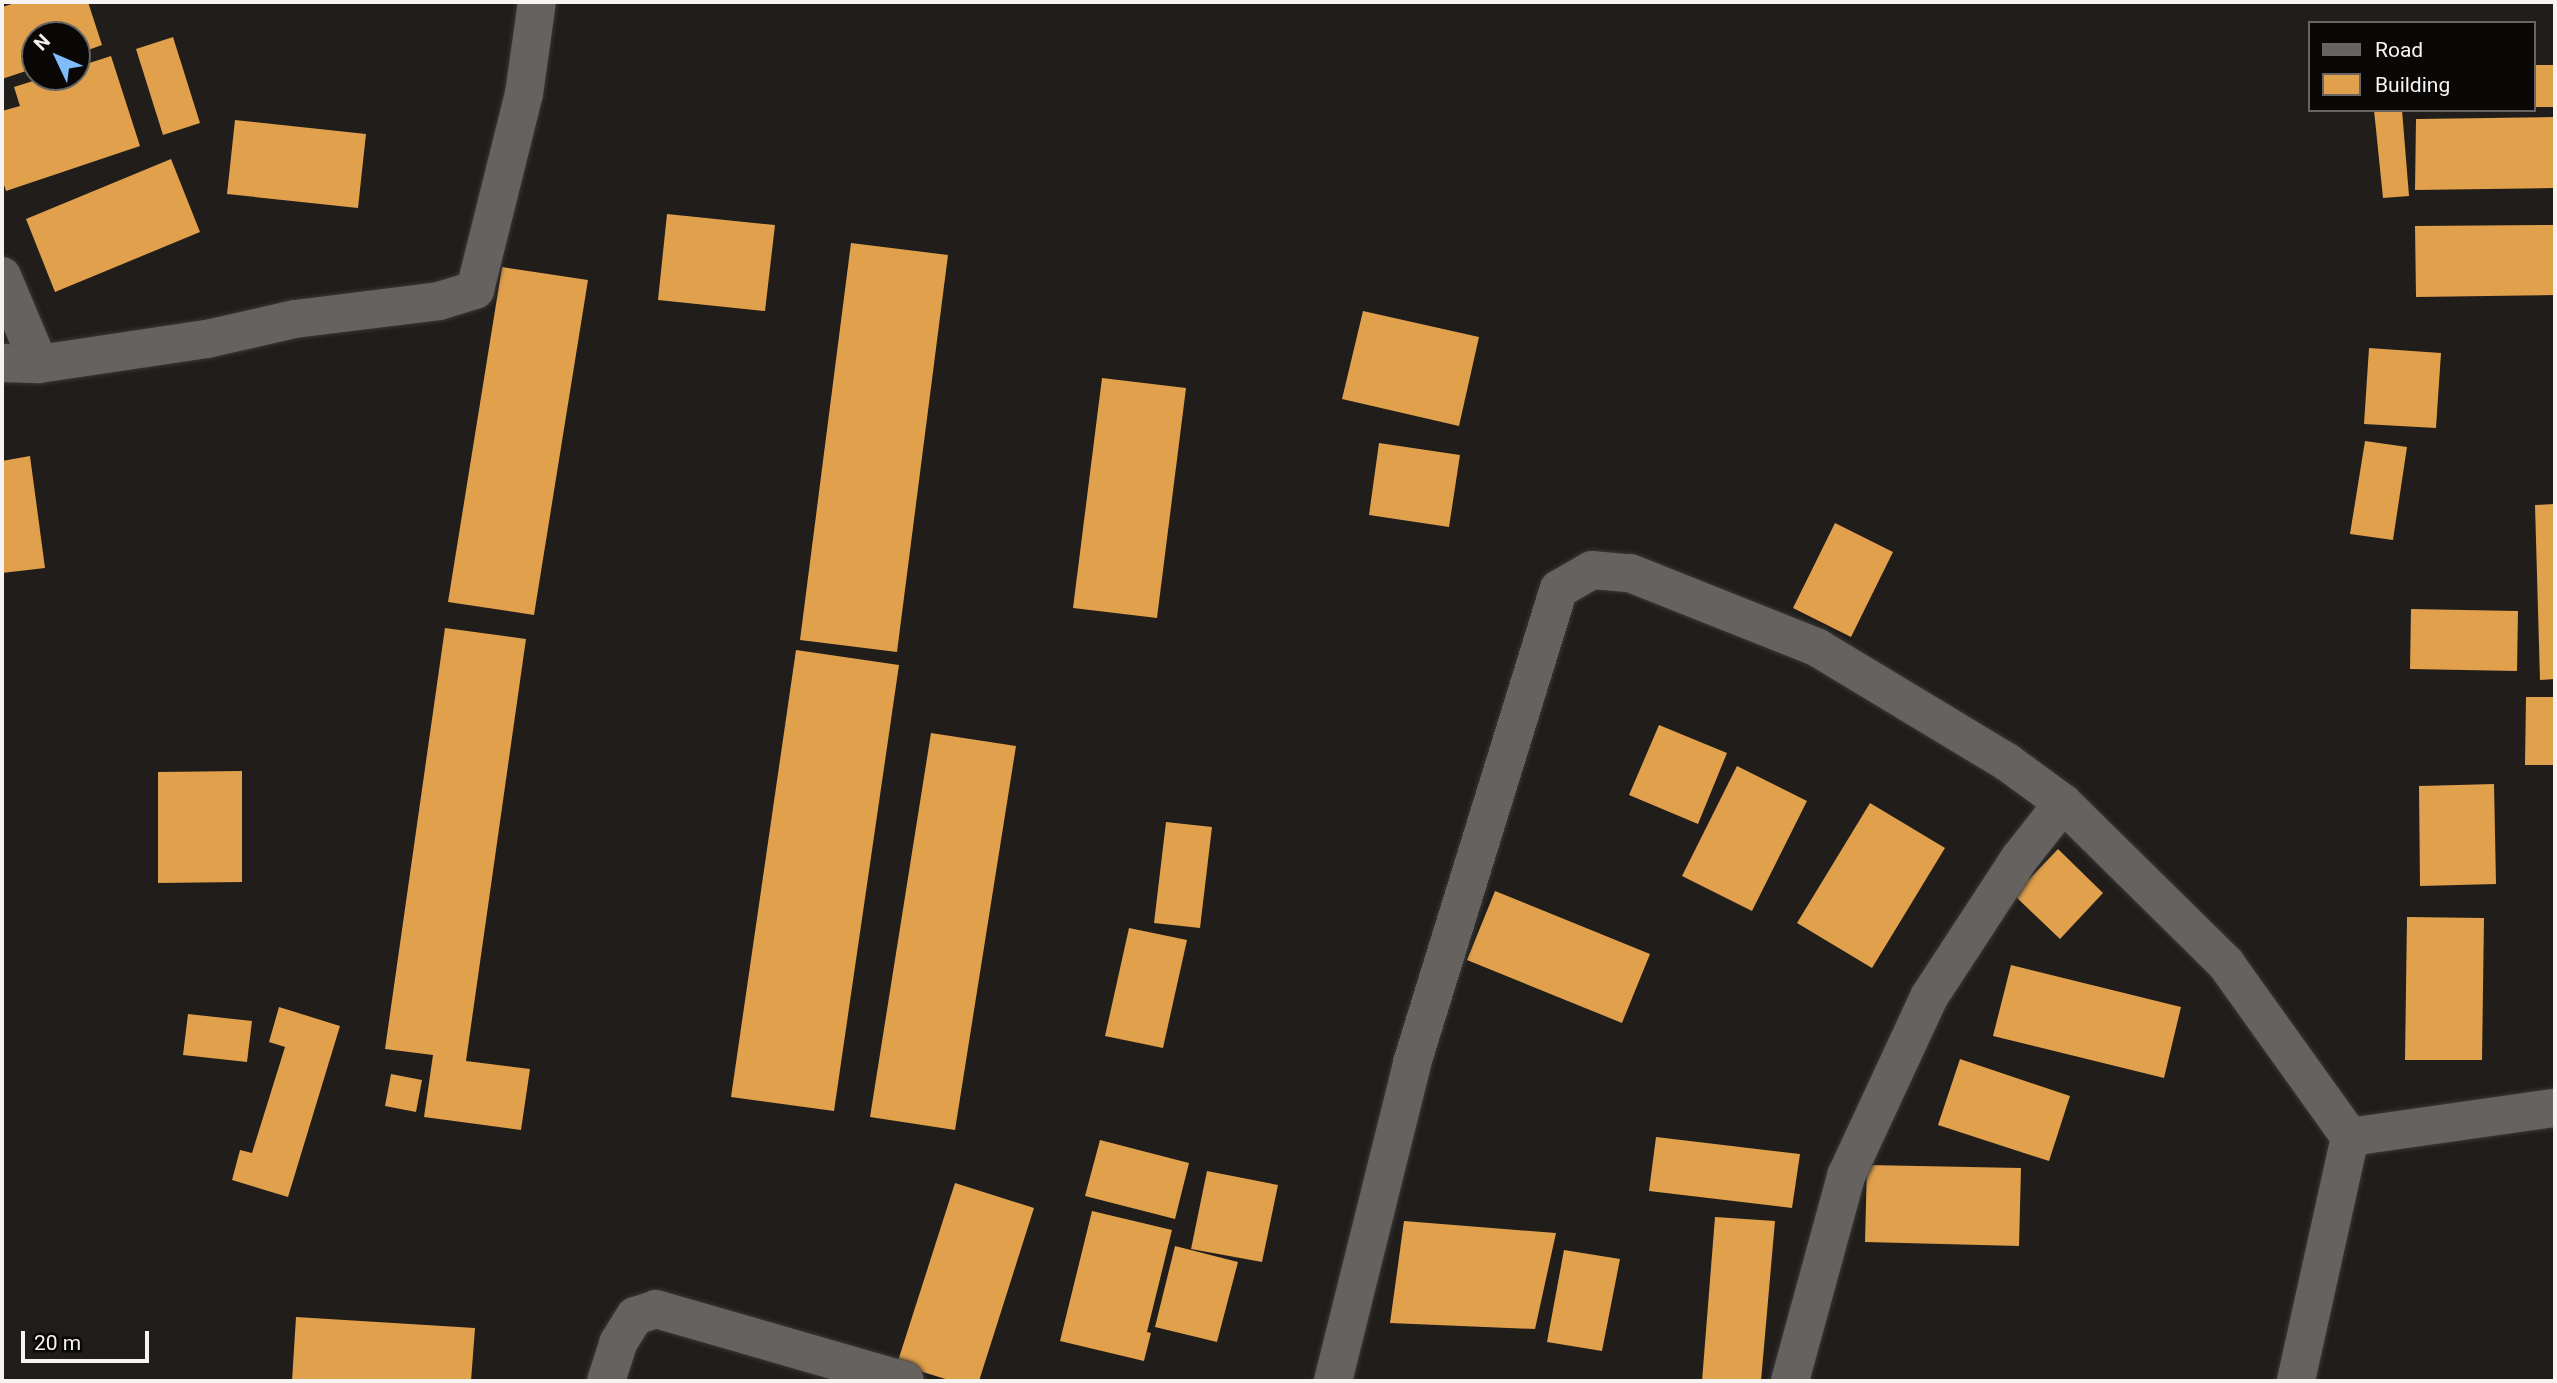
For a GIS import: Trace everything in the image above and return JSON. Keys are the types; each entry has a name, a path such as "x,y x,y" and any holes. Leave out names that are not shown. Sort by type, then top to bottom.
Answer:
{"street":[{"path":"2,363 39,364 207,339 295,318 439,301 475,290 524,94 537,2"},
{"path":"2,276 39,364"},
{"path":"1333,1381 1412,1063 1559,589 1592,570 1630,573 1818,648 2007,762 2063,803 2226,964 2350,1137 2296,1381"},
{"path":"1790,1381 1846,1176 1929,997 2019,859 2063,803"},
{"path":"2350,1137 2555,1108"},
{"path":"606,1381 618,1343 635,1316 656,1309 905,1381"}],"building":[{"path":"18,2 88,2 102,45 91,49 91,21 21,21 21,73 2,79 2,7"},
{"path":"173,37 200,123 163,135 136,49"},
{"path":"111,56 140,146 6,191 2,179 2,111 20,106 14,87 21,85 21,91 91,91 91,62"},
{"path":"2536,65 2555,65 2555,107 2536,107"},
{"path":"2374,112 2402,112 2409,196 2383,198"},
{"path":"2555,117 2555,188 2415,190 2416,119"},
{"path":"235,120 366,134 358,208 227,194"},
{"path":"171,159 200,232 55,292 26,219"},
{"path":"667,214 775,225 765,311 658,300"},
{"path":"2555,225 2555,295 2416,297 2415,226"},
{"path":"851,243 948,255 897,652 800,640"},
{"path":"502,267 588,280 534,615 448,602"},
{"path":"1363,311 1479,337 1459,426 1342,399"},
{"path":"2369,348 2441,353 2436,428 2364,424"},
{"path":"1102,378 1186,388 1157,618 1073,608"},
{"path":"2365,441 2407,447 2393,540 2350,534"},
{"path":"1379,443 1460,455 1449,527 1369,515"},
{"path":"30,456 45,568 2,573 2,461"},
{"path":"2555,504 2555,679 2540,680 2535,505"},
{"path":"1835,523 1893,552 1851,637 1793,608"},
{"path":"2411,609 2518,611 2517,671 2410,669"},
{"path":"445,628 526,639 466,1061 530,1069 521,1130 424,1117 433,1055 385,1049"},
{"path":"796,650 899,665 834,1111 731,1097"},
{"path":"2526,697 2555,697 2555,765 2525,765"},
{"path":"1659,725 1727,753 1698,824 1629,795"},
{"path":"931,733 1016,746 955,1130 870,1117"},
{"path":"1737,766 1807,801 1752,911 1682,876"},
{"path":"242,771 242,882 158,883 158,772"},
{"path":"2494,784 2496,884 2420,886 2419,786"},
{"path":"1870,803 1945,848 1872,968 1797,923"},
{"path":"1166,822 1212,827 1200,928 1154,923"},
{"path":"2058,849 2103,893 2060,939 2014,895"},
{"path":"1495,891 1650,954 1622,1023 1467,960"},
{"path":"2407,917 2484,918 2482,1060 2405,1060"},
{"path":"1129,928 1187,940 1163,1048 1105,1036"},
{"path":"2011,965 2181,1007 2164,1078 1993,1036"},
{"path":"279,1007 340,1026 288,1197 232,1180 240,1150 252,1153 285,1047 269,1042"},
{"path":"188,1014 252,1021 247,1062 183,1055"},
{"path":"1960,1059 2070,1096 2049,1161 1938,1125"},
{"path":"391,1074 422,1080 416,1112 385,1106"},
{"path":"1656,1137 1800,1154 1792,1208 1649,1191"},
{"path":"1100,1140 1189,1163 1175,1219 1085,1196"},
{"path":"1867,1165 2021,1168 2019,1246 1865,1242"},
{"path":"1207,1171 1278,1185 1262,1262 1191,1249"},
{"path":"955,1183 1034,1208 979,1381 952,1381 897,1364"},
{"path":"1092,1211 1172,1230 1147,1332 1151,1333 1144,1361 1060,1341"},
{"path":"1715,1217 1775,1221 1761,1381 1702,1381"},
{"path":"1404,1221 1556,1233 1535,1329 1390,1323"},
{"path":"1175,1246 1238,1262 1217,1342 1155,1327"},
{"path":"1564,1250 1620,1259 1602,1351 1547,1342"},
{"path":"296,1317 475,1328 471,1381 292,1381"}]}
